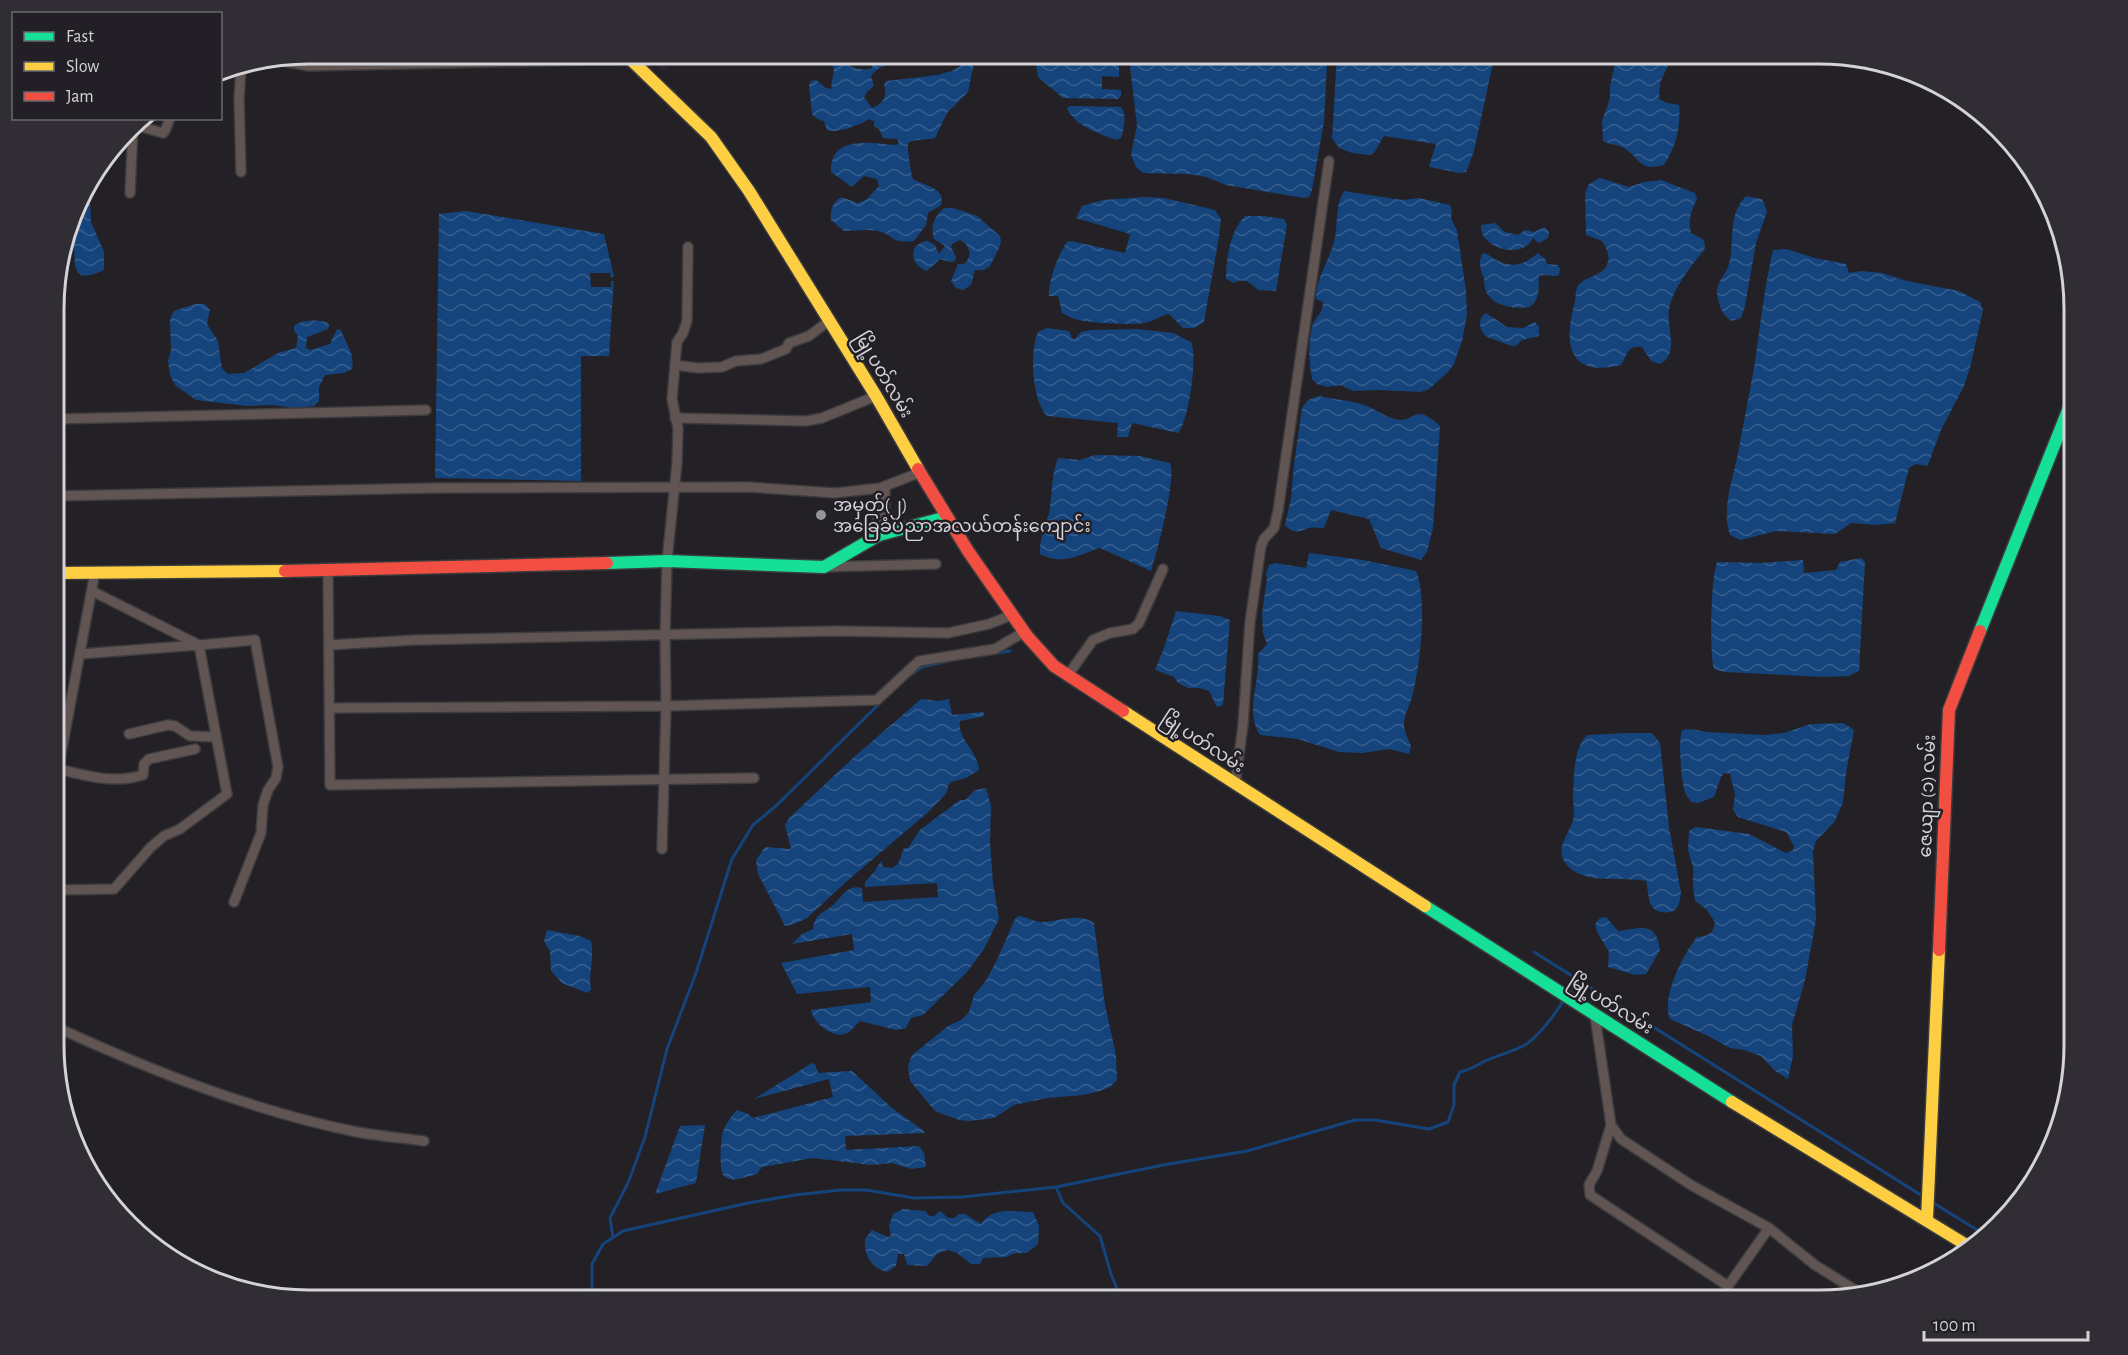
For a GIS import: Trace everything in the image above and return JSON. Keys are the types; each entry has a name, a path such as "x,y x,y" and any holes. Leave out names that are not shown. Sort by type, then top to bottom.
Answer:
{"main road":[{"name":"မြို့ပတ်လမ်း","path":"635,64 711,137 749,191 830,320 947,517 1024,632 1054,666 1595,1016 1799,1144 1964,1243"},
{"name":"ဇေယျာ (၁) လမ်း","path":"1927,1219 1949,710 2064,421"},
{"path":"64,573 328,570 667,561 824,567 879,535 947,517"}],"street":[{"path":"306,64 387,64"},
{"path":"241,75 241,172"},
{"path":"144,128 163,133 169,120"},
{"path":"130,193 133,139"},
{"path":"1235,785 1243,725 1250,622 1259,557 1264,539 1274,528 1278,511 1329,161"},
{"path":"662,849 666,706 664,636 667,561 677,463 678,428 672,399 676,342 683,333 687,321 688,247"},
{"path":"675,365 698,368 722,367 736,361 761,359 786,349 789,344 809,336 830,320"},
{"path":"675,418 806,421 822,418 876,396"},
{"path":"64,419 426,410"},
{"path":"64,496 434,488 673,487 748,487 835,493 885,486 921,472"},
{"path":"879,535 877,522 885,506 885,486"},
{"path":"824,567 936,564"},
{"path":"1068,675 1094,640 1110,633 1133,629 1138,623 1162,569"},
{"path":"328,570 330,785 754,778"},
{"path":"64,742 95,572"},
{"path":"92,591 199,645"},
{"path":"329,645 415,640 837,632 948,633 989,624 1012,615"},
{"path":"330,708 666,706 877,700 919,661 995,649 1024,632"},
{"path":"80,654 255,640 278,767 276,778 268,790 263,805 261,833 234,902"},
{"path":"64,890 114,889 151,847 164,836 180,829 226,794 199,645"},
{"path":"129,734 168,725 175,726 190,736 216,737"},
{"path":"64,770 94,778 135,777 143,775 144,764 149,759 195,749"},
{"path":"1595,1016 1611,1125 1597,1171 1589,1185 1590,1195 1728,1286 1768,1228"},
{"path":"64,1031 107,1051 249,1104 357,1132 424,1142"},
{"path":"1611,1125 1621,1139 1691,1185 1768,1228 1815,1265 1852,1288"}],"shaded area":[{"path":"655,64 670,64 664,72"}],"water":[{"path":"829,64 847,64 852,67 869,69 872,68 872,64 894,64 881,67 871,76 874,86 864,97 872,108 884,99 886,81 937,75 952,71 963,64 974,64 968,92 947,113 935,138 908,143 913,179 933,188 942,199 941,205 928,213 926,225 914,241 897,240 878,231 844,231 831,220 832,207 841,197 858,203 866,200 879,186 877,179 864,176 852,187 831,172 832,160 837,151 854,144 896,145 899,143 897,139 883,138 879,129 874,126 874,121 869,119 848,128 831,131 827,130 824,121 812,114 809,85 811,81 816,80 831,89 834,67"},
{"path":"1119,64 1119,77 1102,76 1102,89 1121,90 1121,96 1118,99 1063,98 1038,77 1036,65"},
{"path":"1132,64 1327,64 1324,121 1309,197 1226,185 1206,177 1189,174 1143,173 1136,167 1131,155 1137,125 1130,68"},
{"path":"1336,64 1493,64 1474,151 1466,172 1429,167 1436,144 1384,136 1374,153 1370,155 1352,153 1339,148 1332,138"},
{"path":"1615,64 1669,64 1660,83 1659,99 1679,105 1679,121 1675,144 1664,165 1649,167 1622,147 1603,141 1602,121 1610,98"},
{"path":"1070,106 1121,107 1124,126 1121,138 1117,140 1111,138 1081,124 1070,114 1067,108"},
{"path":"1600,178 1629,187 1661,180 1695,193 1697,199 1691,215 1690,228 1691,233 1704,240 1705,249 1674,293 1669,309 1671,347 1666,360 1660,364 1651,361 1642,347 1637,347 1628,351 1621,365 1603,368 1590,366 1580,362 1570,343 1571,317 1576,290 1583,281 1602,271 1608,259 1602,241 1586,235 1585,193 1589,184"},
{"path":"1344,191 1402,200 1419,198 1450,205 1451,218 1457,231 1466,290 1467,315 1462,341 1454,364 1429,389 1421,392 1353,391 1340,385 1327,387 1317,384 1312,379 1309,353 1311,333 1323,302 1316,299 1317,291 1333,245 1338,208"},
{"path":"1746,196 1762,199 1767,212 1756,243 1745,306 1741,318 1731,321 1721,308 1717,289 1728,267 1736,213"},
{"path":"1164,198 1215,210 1221,219 1204,322 1194,328 1183,328 1169,314 1141,323 1112,324 1073,319 1062,313 1058,296 1049,296 1049,290 1054,268 1067,242 1125,253 1130,234 1076,218 1082,206 1103,200"},
{"path":"89,202 91,222 104,252 104,270 86,276 81,275 75,267 74,243"},
{"path":"944,208 953,208 977,216 1000,236 999,248 990,266 984,270 975,270 971,285 963,290 956,288 951,281 958,264 964,264 969,258 966,245 960,240 951,247 956,257 955,261 940,259 927,271 921,268 914,259 914,250 921,243 928,241 935,245 939,254 945,246 934,239 932,230 935,218"},
{"path":"466,211 604,234 614,277 609,356 581,356 581,481 435,478 439,214"},
{"path":"1245,216 1284,219 1287,225 1276,291 1258,290 1247,282 1234,283 1226,279 1232,237"},
{"path":"1495,223 1505,232 1518,235 1525,230 1534,232 1545,227 1549,232 1548,238 1539,243 1533,238 1528,245 1520,249 1502,249 1487,240 1482,233 1481,225"},
{"path":"1786,249 1846,264 1849,273 1861,271 1882,273 1907,281 1959,291 1980,302 1983,310 1964,386 1941,430 1927,466 1916,464 1909,468 1895,523 1877,525 1851,523 1835,534 1776,531 1740,540 1730,535 1727,504 1754,368 1770,265 1773,250"},
{"path":"1483,253 1502,263 1513,265 1528,260 1538,253 1547,264 1558,265 1559,275 1539,276 1537,296 1530,307 1504,306 1492,300 1485,289 1480,264"},
{"path":"195,304 205,304 210,310 207,324 218,341 222,368 228,374 244,373 278,353 296,348 298,335 294,331 294,326 310,321 327,322 329,325 328,329 307,337 306,348 310,350 330,344 337,329 341,330 351,354 352,369 344,373 325,375 319,387 319,401 314,406 294,408 272,405 247,406 196,400 175,385 170,375 168,361 171,350 170,319 174,311"},
{"path":"1486,313 1507,327 1523,328 1535,322 1539,327 1539,336 1523,340 1513,346 1487,337 1480,325 1481,318"},
{"path":"1047,328 1069,331 1075,339 1081,332 1091,330 1137,329 1173,333 1191,342 1193,374 1189,403 1178,433 1132,423 1128,437 1117,437 1118,423 1047,416 1042,409 1035,388 1033,363 1038,332"},
{"path":"1319,396 1361,404 1395,419 1402,420 1414,415 1424,415 1440,426 1433,528 1427,552 1421,560 1381,548 1369,519 1331,510 1324,528 1296,531 1285,525 1291,498 1302,408 1308,400"},
{"path":"1095,455 1140,456 1170,463 1169,498 1151,571 1100,548 1063,559 1040,554 1058,458 1080,460"},
{"path":"1309,553 1363,560 1416,571 1422,598 1422,633 1415,684 1404,721 1411,746 1409,754 1389,749 1362,753 1339,752 1298,739 1260,735 1255,725 1253,706 1258,654 1267,644 1263,633 1262,614 1266,574 1269,565 1275,563 1306,568"},
{"path":"1861,558 1865,562 1859,671 1849,676 1825,677 1725,672 1714,669 1711,615 1717,562 1760,563 1803,560 1804,573 1836,570 1840,562"},
{"path":"1176,611 1220,616 1230,620 1223,705 1217,707 1209,691 1188,688 1178,683 1174,677 1155,670"},
{"path":"921,699 939,701 949,699 952,715 983,712 985,716 960,721 961,733 975,756 979,770 966,778 951,782 946,794 926,814 807,918 785,926 758,874 756,860 765,847 791,849 785,825 790,817"},
{"path":"1843,723 1854,730 1843,802 1835,821 1816,841 1813,851 1816,920 1805,980 1792,1025 1793,1056 1788,1079 1775,1071 1761,1056 1730,1048 1670,1019 1668,999 1680,965 1697,937 1710,934 1715,922 1706,909 1695,901 1693,867 1688,850 1689,831 1696,827 1749,834 1786,853 1793,850 1794,846 1786,832 1738,817 1733,810 1735,794 1730,774 1724,773 1721,777 1714,797 1698,803 1692,802 1686,795 1683,782 1681,736 1682,730 1690,729 1764,735 1784,733 1811,724"},
{"path":"1652,733 1660,743 1669,827 1681,893 1677,908 1671,912 1660,912 1653,908 1649,900 1646,881 1593,878 1582,875 1573,871 1566,864 1561,852 1574,817 1575,764 1582,741 1587,735"},
{"path":"986,788 991,806 990,842 999,919 984,949 967,972 923,1015 911,1018 906,1028 896,1030 860,1021 849,1032 840,1035 824,1028 812,1015 811,1010 871,1002 870,987 797,994 781,963 854,950 852,934 792,944 802,934 813,929 818,916 846,891 853,888 862,888 863,902 938,897 937,883 865,887 865,882 881,861 883,867 892,868 898,864 904,848 908,848 920,830 960,800 965,800 975,790"},
{"path":"1018,916 1039,922 1082,918 1094,923 1105,1005 1116,1055 1117,1080 1110,1087 1100,1091 1014,1105 994,1118 959,1120 935,1111 910,1081 908,1066 912,1055 969,1012 974,995 985,982"},
{"path":"1606,917 1618,931 1646,928 1655,934 1660,950 1646,974 1635,975 1608,967 1609,952 1595,924 1600,918"},
{"path":"547,930 580,936 591,941 591,990 587,993 562,983 551,971 550,952 544,941"},
{"path":"812,1063 815,1064 818,1073 852,1071 892,1108 924,1131 924,1133 845,1136 846,1150 919,1146 924,1153 926,1167 911,1169 892,1163 872,1165 813,1158 762,1167 757,1174 740,1178 725,1177 721,1164 722,1135 728,1121 737,1110 753,1118 833,1097 829,1079 754,1099"},
{"path":"705,1125 696,1183 655,1194 680,1126"},
{"path":"903,1209 925,1211 929,1216 934,1216 940,1211 948,1218 965,1214 981,1224 986,1218 998,1212 1033,1212 1039,1226 1038,1244 1027,1253 983,1258 980,1264 971,1264 957,1253 947,1250 937,1254 927,1266 907,1265 904,1254 898,1254 896,1266 887,1272 876,1267 869,1260 865,1239 872,1230 888,1237 891,1236 889,1226 893,1214"}],"pier":[{"path":"590,273 610,273 614,281 611,281 611,287 591,287"}],"waterway":[{"path":"997,653 1010,651"},
{"path":"908,677 922,667 949,661"},
{"path":"613,1237 610,1218 628,1183 645,1137 667,1049 696,973 732,859 753,825 777,805 881,702"},
{"path":"1534,952 1924,1197"},
{"path":"1568,992 1575,979"},
{"path":"592,1290 592,1264 603,1244 623,1231 748,1203 841,1190 866,1190 914,1198 962,1197 1056,1187 1163,1165 1247,1151 1355,1120 1375,1120 1429,1129 1448,1122 1454,1105 1454,1085 1460,1072 1525,1045 1536,1036 1565,998"},
{"path":"1056,1187 1063,1203 1100,1236 1118,1290"},
{"path":"1932,1202 1979,1231"}],"traffic: fast":[{"path":"1980,631 2064,421"},
{"path":"607,563 667,561 824,567 879,535 947,517"},
{"path":"1425,906 1732,1102"}],"traffic: slow":[{"path":"635,64 711,137 749,191 876,396 918,469"},
{"path":"64,573 285,571"},
{"path":"1123,711 1425,906"},
{"path":"1927,1219 1939,950"},
{"path":"1732,1102 1963,1243"}],"traffic: jam":[{"path":"918,469 968,551 1027,636 1054,666 1123,711"},
{"path":"285,571 607,563"},
{"path":"1939,950 1949,710 1980,631"}],"place":[{"name":"အမှတ်(၂) အခြေခံပညာအလယ်တန်းကျောင်း","path":"821,515"}]}
